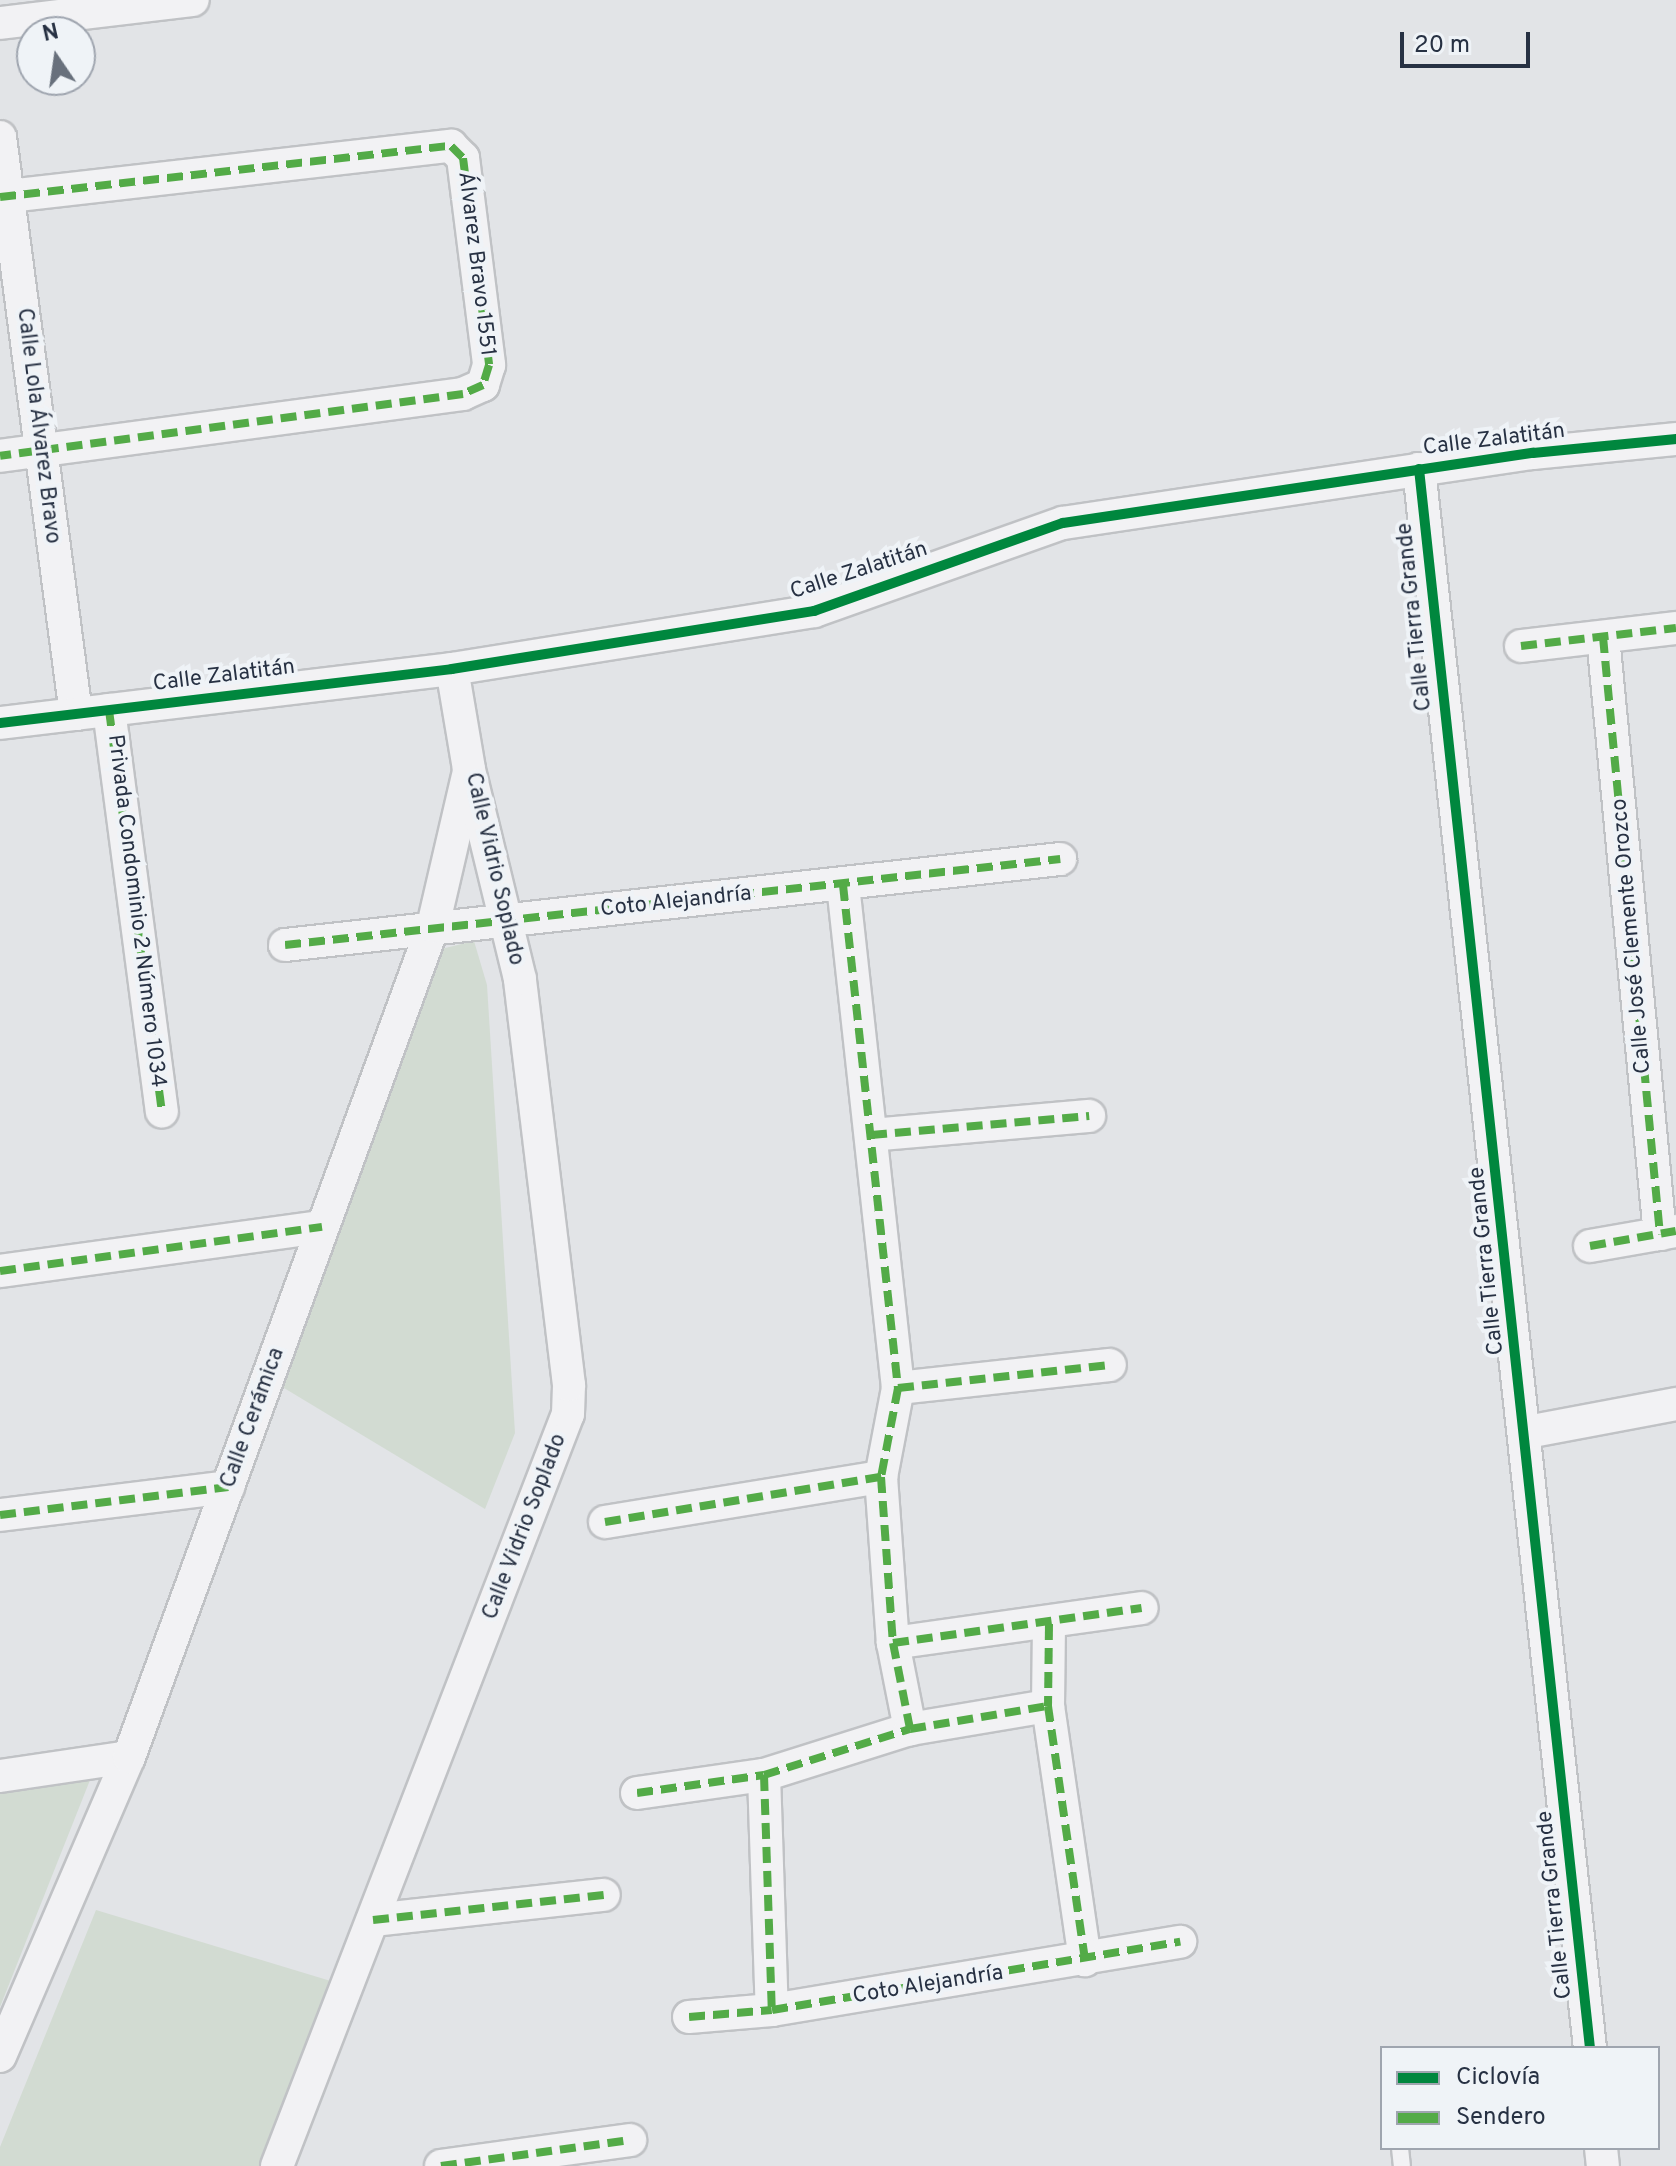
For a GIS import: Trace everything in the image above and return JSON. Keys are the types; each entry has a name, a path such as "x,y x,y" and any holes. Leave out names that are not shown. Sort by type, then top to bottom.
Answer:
{"street":[{"path":"0,23 193,0"},
{"name":"Calle Lola Álvarez Bravo","path":"0,137 4,197 76,714"},
{"name":"Álvarez Bravo 1551","path":"0,456 463,394 483,385 489,365 463,158 459,151 442,144 4,197"},
{"name":"Calle Zalatitán","path":"0,723 452,669 814,611 1063,523 1419,469 1676,439"},
{"name":"Calle Tierra Grande","path":"1419,469 1527,1432 1590,2046"},
{"path":"1521,646 1676,628"},
{"name":"Calle José Clemente Orozco","path":"1603,637 1668,1233"},
{"name":"Calle Vidrio Soplado","path":"277,2166 568,1414 569,1385 509,919 469,769 452,669"},
{"name":"Privada Condominio 2 Número 1034","path":"109,710 162,1112"},
{"name":"Calle Cerámica","path":"0,2056 129,1757 433,926 469,769"},
{"name":"Coto Alejandría","path":"285,945 433,926 843,885 1060,859"},
{"path":"843,885 898,1388 881,1477 893,1643 910,1729"},
{"path":"871,1135 1089,1116"},
{"path":"0,1271 322,1227"},
{"path":"1590,1246 1668,1233"},
{"path":"898,1388 1110,1365"},
{"path":"1527,1432 1676,1404"},
{"path":"605,1522 881,1477"},
{"path":"0,1515 228,1487"},
{"path":"893,1643 1049,1624 1142,1608"},
{"path":"1049,1624 1048,1706 1085,1960"},
{"path":"637,1793 764,1775 910,1729 1048,1706"},
{"path":"0,1776 129,1757"},
{"path":"764,1775 772,2010"},
{"path":"373,1920 604,1895"},
{"name":"Coto Alejandría","path":"689,2017 772,2010 1180,1942"},
{"path":"441,2166 630,2140"}],"shaded area":[{"path":"474,941 487,985 515,1433 485,1509 279,1385 433,951"},
{"path":"92,1775 0,2007 0,1785"},
{"path":"96,1910 334,1982 260,2166 0,2166 0,2147"}],"marked path":[{"path":"0,197 451,146 463,158 489,365 483,385 463,394 0,456"},
{"path":"1521,646 1676,628"},
{"path":"1603,637 1660,1234"},
{"path":"109,710 162,1112"},
{"path":"285,945 1060,859"},
{"path":"843,885 898,1388 881,1477 893,1643 910,1729"},
{"path":"871,1135 1089,1116"},
{"path":"0,1271 322,1227"},
{"path":"1590,1246 1676,1231"},
{"path":"898,1388 1110,1365"},
{"path":"605,1522 881,1477"},
{"path":"0,1515 228,1487"},
{"path":"893,1643 1142,1608"},
{"path":"1049,1624 1048,1706 1085,1960"},
{"path":"637,1793 764,1775 910,1729 1048,1706"},
{"path":"764,1775 772,2010"},
{"path":"373,1920 604,1895"},
{"path":"689,2017 772,2010 1180,1942"},
{"path":"441,2166 630,2140"}],"cycle path":[{"path":"0,723 452,669 814,611 1063,523 1533,453 1676,439"},
{"path":"1419,469 1590,2046"}]}
